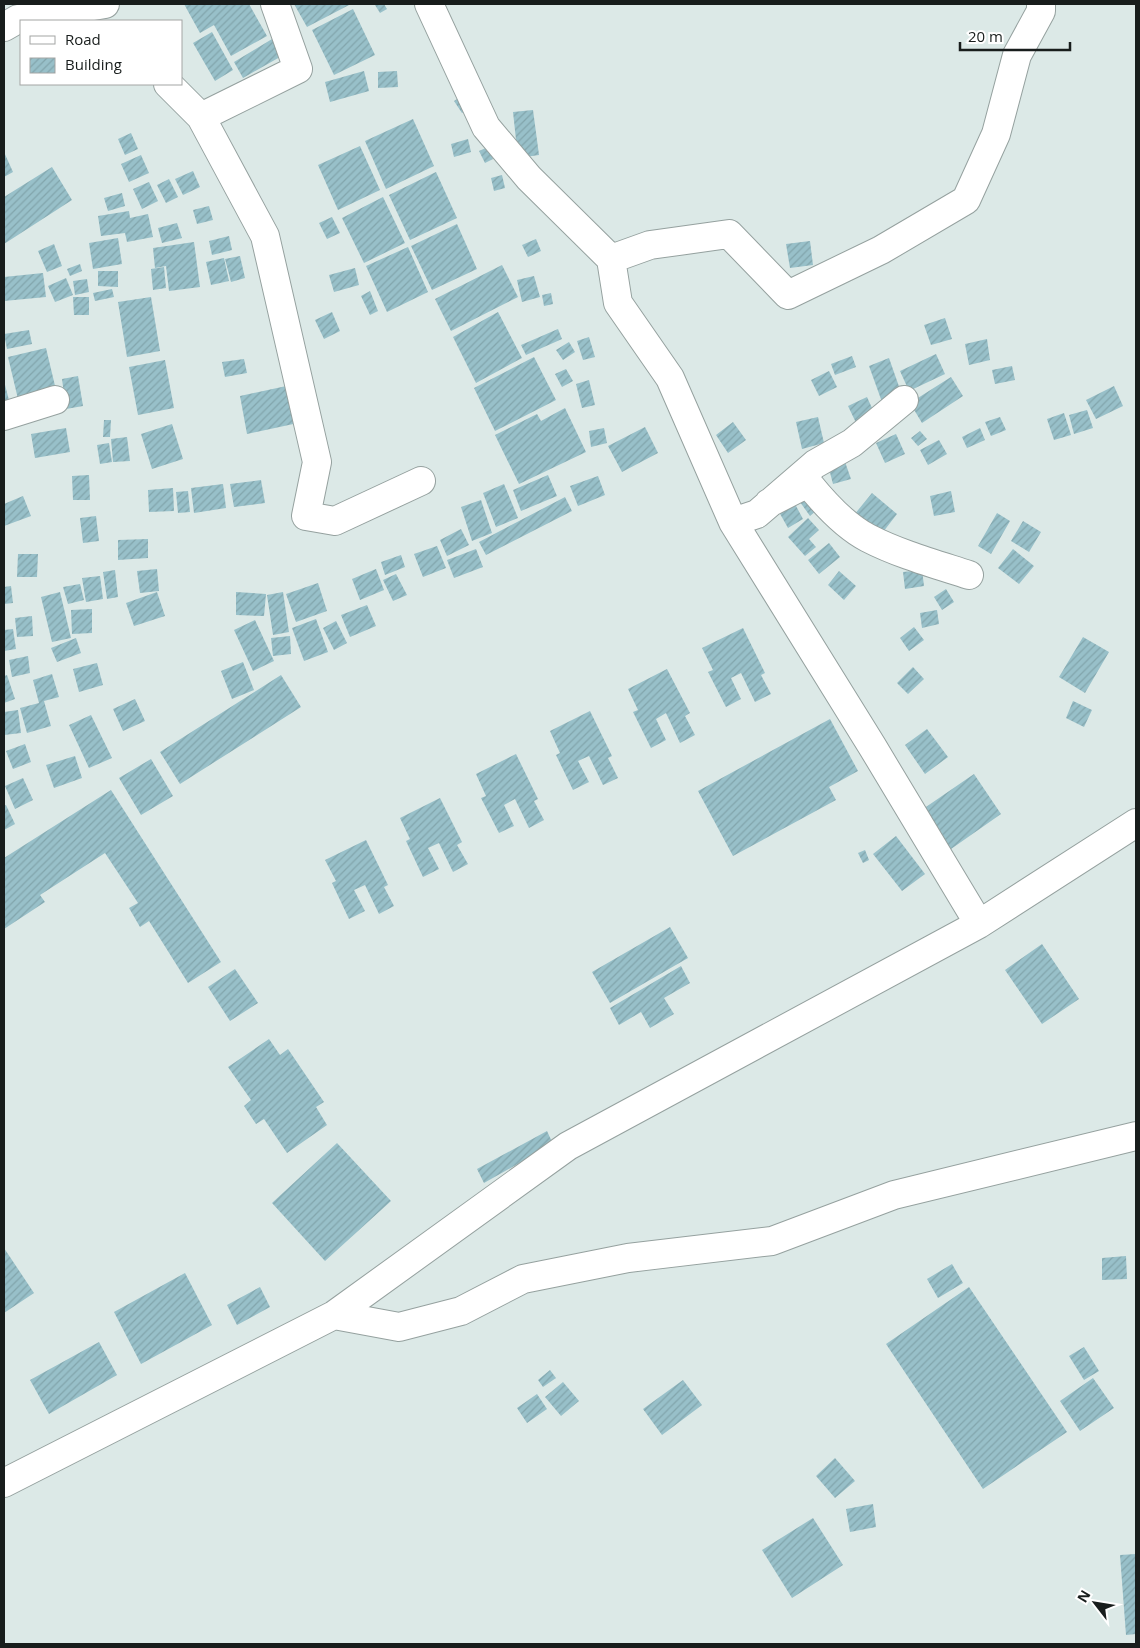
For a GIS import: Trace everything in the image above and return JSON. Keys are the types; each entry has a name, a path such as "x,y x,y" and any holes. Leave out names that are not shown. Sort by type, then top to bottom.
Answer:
{"street":[{"path":"4,27 18,19 105,4 115,20"},
{"path":"201,117 298,69 276,4"},
{"path":"429,4 486,127 529,178 611,259 618,303 670,378 733,522 872,746 979,924"},
{"path":"611,259 650,245 729,234 788,295 880,250 958,205 966,200 996,134 1017,55 1040,11 1041,4"},
{"path":"169,85 201,117 265,236 317,462 306,516 335,521 421,482"},
{"path":"4,416 55,400"},
{"path":"733,522 757,514 816,464 852,443 904,400"},
{"path":"769,503 808,483 830,510 866,537 911,556 969,575"},
{"path":"4,1483 334,1315 568,1146 979,924 1136,823"},
{"path":"334,1315 399,1327 461,1311 523,1279 628,1258 772,1241 894,1195 1136,1136"}],"building":[{"path":"184,4 249,4 267,36 231,56 214,25 200,33"},
{"path":"294,4 351,4 307,27"},
{"path":"384,4 387,9 380,13 375,5"},
{"path":"353,9 375,55 334,75 312,30"},
{"path":"212,32 233,70 215,81 193,43"},
{"path":"277,36 287,53 243,78 234,62"},
{"path":"364,71 369,91 330,102 325,82"},
{"path":"397,71 398,87 378,88 378,72"},
{"path":"463,95 471,108 462,113 454,101"},
{"path":"533,110 539,155 518,158 513,112"},
{"path":"413,119 434,166 386,189 365,141"},
{"path":"131,133 138,149 125,155 118,139"},
{"path":"468,139 471,152 454,157 451,144"},
{"path":"360,146 380,190 338,210 318,165"},
{"path":"488,147 493,159 485,163 479,151"},
{"path":"4,152 13,172 4,177"},
{"path":"141,155 149,173 129,182 121,164"},
{"path":"52,167 72,200 4,244 4,197"},
{"path":"193,171 200,187 183,195 175,179"},
{"path":"436,172 457,218 410,240 389,195"},
{"path":"502,175 505,188 494,191 491,178"},
{"path":"169,179 178,197 166,203 157,185"},
{"path":"149,182 158,201 142,209 133,189"},
{"path":"122,193 125,206 108,211 104,198"},
{"path":"383,197 405,243 364,263 342,218"},
{"path":"209,206 213,220 197,224 193,210"},
{"path":"129,211 130,218 148,214 153,237 127,242 125,233 101,236 98,216"},
{"path":"332,217 340,233 327,239 319,223"},
{"path":"177,223 182,238 162,243 158,228"},
{"path":"457,224 477,269 432,290 411,246"},
{"path":"229,236 232,250 212,255 209,241"},
{"path":"118,238 122,264 93,269 89,243"},
{"path":"536,239 541,251 528,257 522,245"},
{"path":"810,241 813,265 790,268 786,244"},
{"path":"194,242 200,287 169,291 166,266 155,268 153,248"},
{"path":"54,244 62,266 47,272 38,251"},
{"path":"408,247 428,292 387,312 366,266"},
{"path":"240,256 245,278 231,282 225,259"},
{"path":"224,258 229,281 211,285 206,262"},
{"path":"80,264 82,271 70,276 67,269"},
{"path":"502,265 518,297 451,331 435,299"},
{"path":"164,267 166,288 153,290 151,269"},
{"path":"355,268 359,285 334,292 329,275"},
{"path":"98,271 118,271 118,287 98,286"},
{"path":"43,273 46,297 4,301 4,277"},
{"path":"534,276 540,297 522,302 517,280"},
{"path":"66,278 73,295 55,302 48,286"},
{"path":"87,279 89,292 75,295 73,281"},
{"path":"112,289 114,297 95,301 93,293"},
{"path":"370,291 378,311 370,315 361,296"},
{"path":"551,293 553,304 544,306 542,295"},
{"path":"73,297 89,297 89,315 74,315"},
{"path":"151,297 160,351 127,357 118,302"},
{"path":"332,312 340,331 324,339 315,320"},
{"path":"498,312 522,358 476,383 453,337"},
{"path":"945,318 952,339 931,345 924,325"},
{"path":"558,329 562,339 526,355 521,345"},
{"path":"29,330 32,344 7,349 4,334"},
{"path":"589,337 595,357 583,360 577,341"},
{"path":"987,339 990,360 969,365 965,344"},
{"path":"569,342 575,352 563,360 556,350"},
{"path":"46,348 56,390 18,399 8,357"},
{"path":"936,354 945,374 909,391 900,371"},
{"path":"852,356 856,367 835,375 831,364"},
{"path":"534,357 556,400 495,431 474,388"},
{"path":"889,358 902,395 882,402 869,366"},
{"path":"244,359 247,373 225,377 222,362"},
{"path":"165,360 174,408 138,415 129,367"},
{"path":"1012,366 1015,380 995,384 992,370"},
{"path":"566,369 573,381 562,387 555,374"},
{"path":"829,371 837,387 819,396 811,380"},
{"path":"78,376 83,406 66,409 62,379"},
{"path":"951,377 963,396 922,423 910,403"},
{"path":"589,380 595,405 582,408 576,384"},
{"path":"4,381 10,404 4,406"},
{"path":"291,385 298,423 247,434 240,396"},
{"path":"1114,386 1123,406 1096,419 1086,400"},
{"path":"867,397 877,419 858,427 848,406"},
{"path":"565,408 586,452 519,484 495,435 537,414 541,421"},
{"path":"1087,410 1093,428 1074,434 1069,415"},
{"path":"1064,413 1071,435 1054,440 1047,419"},
{"path":"818,417 824,443 802,449 796,422"},
{"path":"1000,417 1006,430 991,436 985,422"},
{"path":"104,420 111,420 110,437 103,437"},
{"path":"733,422 746,440 728,453 716,435"},
{"path":"172,424 183,459 152,469 141,434"},
{"path":"645,427 658,453 622,472 608,446"},
{"path":"66,428 70,452 35,458 31,434"},
{"path":"604,428 607,443 591,447 589,431"},
{"path":"980,428 985,440 967,448 962,437"},
{"path":"920,431 927,439 918,446 911,438"},
{"path":"896,434 905,454 885,463 876,443"},
{"path":"127,437 130,461 113,462 111,439"},
{"path":"939,440 947,454 928,465 920,450"},
{"path":"109,443 112,462 100,464 97,445"},
{"path":"844,459 851,479 833,484 828,465"},
{"path":"89,475 90,500 73,500 72,476"},
{"path":"548,475 557,496 521,511 513,490"},
{"path":"598,476 605,495 578,506 570,486"},
{"path":"261,480 265,503 234,507 230,484"},
{"path":"223,484 226,508 194,513 191,488"},
{"path":"504,484 518,518 496,527 483,493"},
{"path":"173,488 174,511 149,512 148,490"},
{"path":"188,491 190,512 178,513 176,492"},
{"path":"951,491 955,512 934,516 930,496"},
{"path":"872,493 897,514 880,536 854,515"},
{"path":"23,496 31,516 4,526 4,504"},
{"path":"807,496 818,509 810,516 800,502"},
{"path":"565,497 572,511 486,555 479,542"},
{"path":"481,500 492,533 472,541 461,507"},
{"path":"795,504 803,519 788,528 779,512"},
{"path":"997,513 1010,521 991,554 978,546"},
{"path":"96,516 99,541 83,543 80,518"},
{"path":"808,518 819,530 809,539 816,547 805,556 788,537"},
{"path":"1023,521 1041,532 1029,552 1011,541"},
{"path":"461,529 469,545 447,556 440,540"},
{"path":"148,539 148,558 118,560 118,540"},
{"path":"829,543 840,557 819,574 808,560"},
{"path":"437,546 446,568 423,577 414,554"},
{"path":"476,549 483,567 454,578 447,560"},
{"path":"1013,549 1034,566 1019,584 998,568"},
{"path":"18,554 38,554 37,577 17,577"},
{"path":"401,555 405,567 385,575 381,562"},
{"path":"157,569 159,591 140,593 137,571"},
{"path":"376,569 384,590 360,600 352,579"},
{"path":"115,570 118,597 107,599 103,572"},
{"path":"922,570 924,586 905,589 903,572"},
{"path":"839,571 856,586 844,600 828,585"},
{"path":"396,574 407,595 393,601 383,580"},
{"path":"100,576 103,599 86,602 82,578"},
{"path":"318,583 327,611 296,622 286,594"},
{"path":"80,584 84,600 68,604 63,587"},
{"path":"11,586 13,603 4,604 4,587"},
{"path":"946,589 954,602 942,610 934,597"},
{"path":"60,592 71,638 52,642 41,597"},
{"path":"157,592 165,616 134,626 126,603"},
{"path":"236,592 266,594 264,616 236,615"},
{"path":"283,592 289,632 273,635 267,595"},
{"path":"367,605 376,626 350,637 341,615"},
{"path":"92,609 92,633 72,634 71,610"},
{"path":"937,610 939,624 922,628 920,613"},
{"path":"32,616 33,636 17,637 15,618"},
{"path":"316,619 328,652 304,661 292,628"},
{"path":"255,620 274,661 253,671 234,630"},
{"path":"336,621 347,643 334,650 323,628"},
{"path":"914,627 924,640 909,651 900,638"},
{"path":"743,628 765,673 761,675 771,694 755,702 741,673 731,678 741,699 726,707 708,672 713,670 702,648"},
{"path":"13,629 16,649 4,651 4,630"},
{"path":"290,636 291,654 273,656 271,638"},
{"path":"1083,637 1109,652 1085,693 1059,677"},
{"path":"76,638 81,653 57,662 51,648"},
{"path":"28,656 30,673 12,677 9,660"},
{"path":"243,662 254,690 232,699 221,671"},
{"path":"97,663 103,685 79,692 73,669"},
{"path":"913,667 924,679 908,694 897,683"},
{"path":"667,669 690,713 685,716 695,735 680,743 666,713 656,719 666,740 651,748 633,712 638,710 628,689"},
{"path":"52,674 59,697 44,701 51,726 27,733 20,708 39,703 33,680"},
{"path":"7,675 15,699 4,703 4,676"},
{"path":"281,675 301,707 180,784 160,752"},
{"path":"135,699 145,721 123,731 113,709"},
{"path":"1073,701 1092,710 1084,727 1066,718"},
{"path":"18,710 21,733 4,735 4,712"},
{"path":"590,711 612,756 608,758 618,778 603,785 589,756 578,761 589,782 573,790 556,755 560,753 550,731"},
{"path":"91,715 112,758 89,768 69,725"},
{"path":"830,719 858,771 829,787 836,800 733,856 698,791"},
{"path":"927,729 948,757 925,774 905,745"},
{"path":"25,744 31,762 13,769 6,751"},
{"path":"516,754 538,799 534,801 544,820 529,828 515,799 504,805 514,826 499,833 481,798 486,796 476,774"},
{"path":"75,756 82,778 54,788 46,765"},
{"path":"151,759 173,796 141,815 119,778"},
{"path":"974,774 1001,814 951,849 923,809"},
{"path":"23,778 33,800 15,809 5,786"},
{"path":"111,790 221,962 188,983 149,921 140,927 129,908 138,903 105,853 40,895 45,902 4,929 4,858"},
{"path":"440,798 462,842 457,845 468,864 453,872 439,843 428,848 439,869 423,877 406,841 410,839 400,818"},
{"path":"6,805 15,824 4,830 4,806"},
{"path":"896,836 925,874 902,891 873,854"},
{"path":"366,840 388,885 384,887 394,906 379,914 365,885 354,890 365,911 349,919 332,883 336,881 325,860"},
{"path":"865,850 869,860 863,863 858,853"},
{"path":"670,927 688,958 610,1003 592,972"},
{"path":"1042,944 1079,999 1042,1024 1005,970"},
{"path":"681,966 690,983 664,998 674,1014 650,1028 641,1012 619,1025 610,1008"},
{"path":"235,969 258,1003 230,1021 208,987"},
{"path":"269,1039 280,1055 288,1049 324,1102 316,1107 327,1125 287,1153 264,1119 256,1124 244,1106 251,1100 228,1067"},
{"path":"547,1131 553,1144 484,1183 477,1169"},
{"path":"337,1143 391,1201 325,1261 272,1203"},
{"path":"4,1248 34,1293 4,1313"},
{"path":"1126,1256 1127,1279 1102,1280 1102,1258"},
{"path":"952,1264 963,1283 938,1298 927,1279"},
{"path":"185,1273 212,1325 141,1364 114,1312"},
{"path":"260,1287 270,1307 237,1325 227,1305"},
{"path":"969,1287 1067,1432 983,1489 886,1344"},
{"path":"99,1342 117,1375 49,1414 30,1380"},
{"path":"1084,1347 1099,1371 1084,1380 1069,1356"},
{"path":"550,1370 556,1378 543,1387 538,1380"},
{"path":"1093,1378 1114,1408 1080,1431 1060,1401"},
{"path":"683,1380 702,1405 662,1435 643,1409"},
{"path":"563,1382 579,1401 561,1416 545,1397"},
{"path":"537,1394 547,1409 527,1423 517,1408"},
{"path":"835,1458 855,1481 835,1498 816,1476"},
{"path":"873,1504 876,1527 850,1532 846,1509"},
{"path":"813,1518 843,1565 792,1598 762,1550"},
{"path":"1136,1554 1136,1634 1126,1635 1120,1555"}]}
